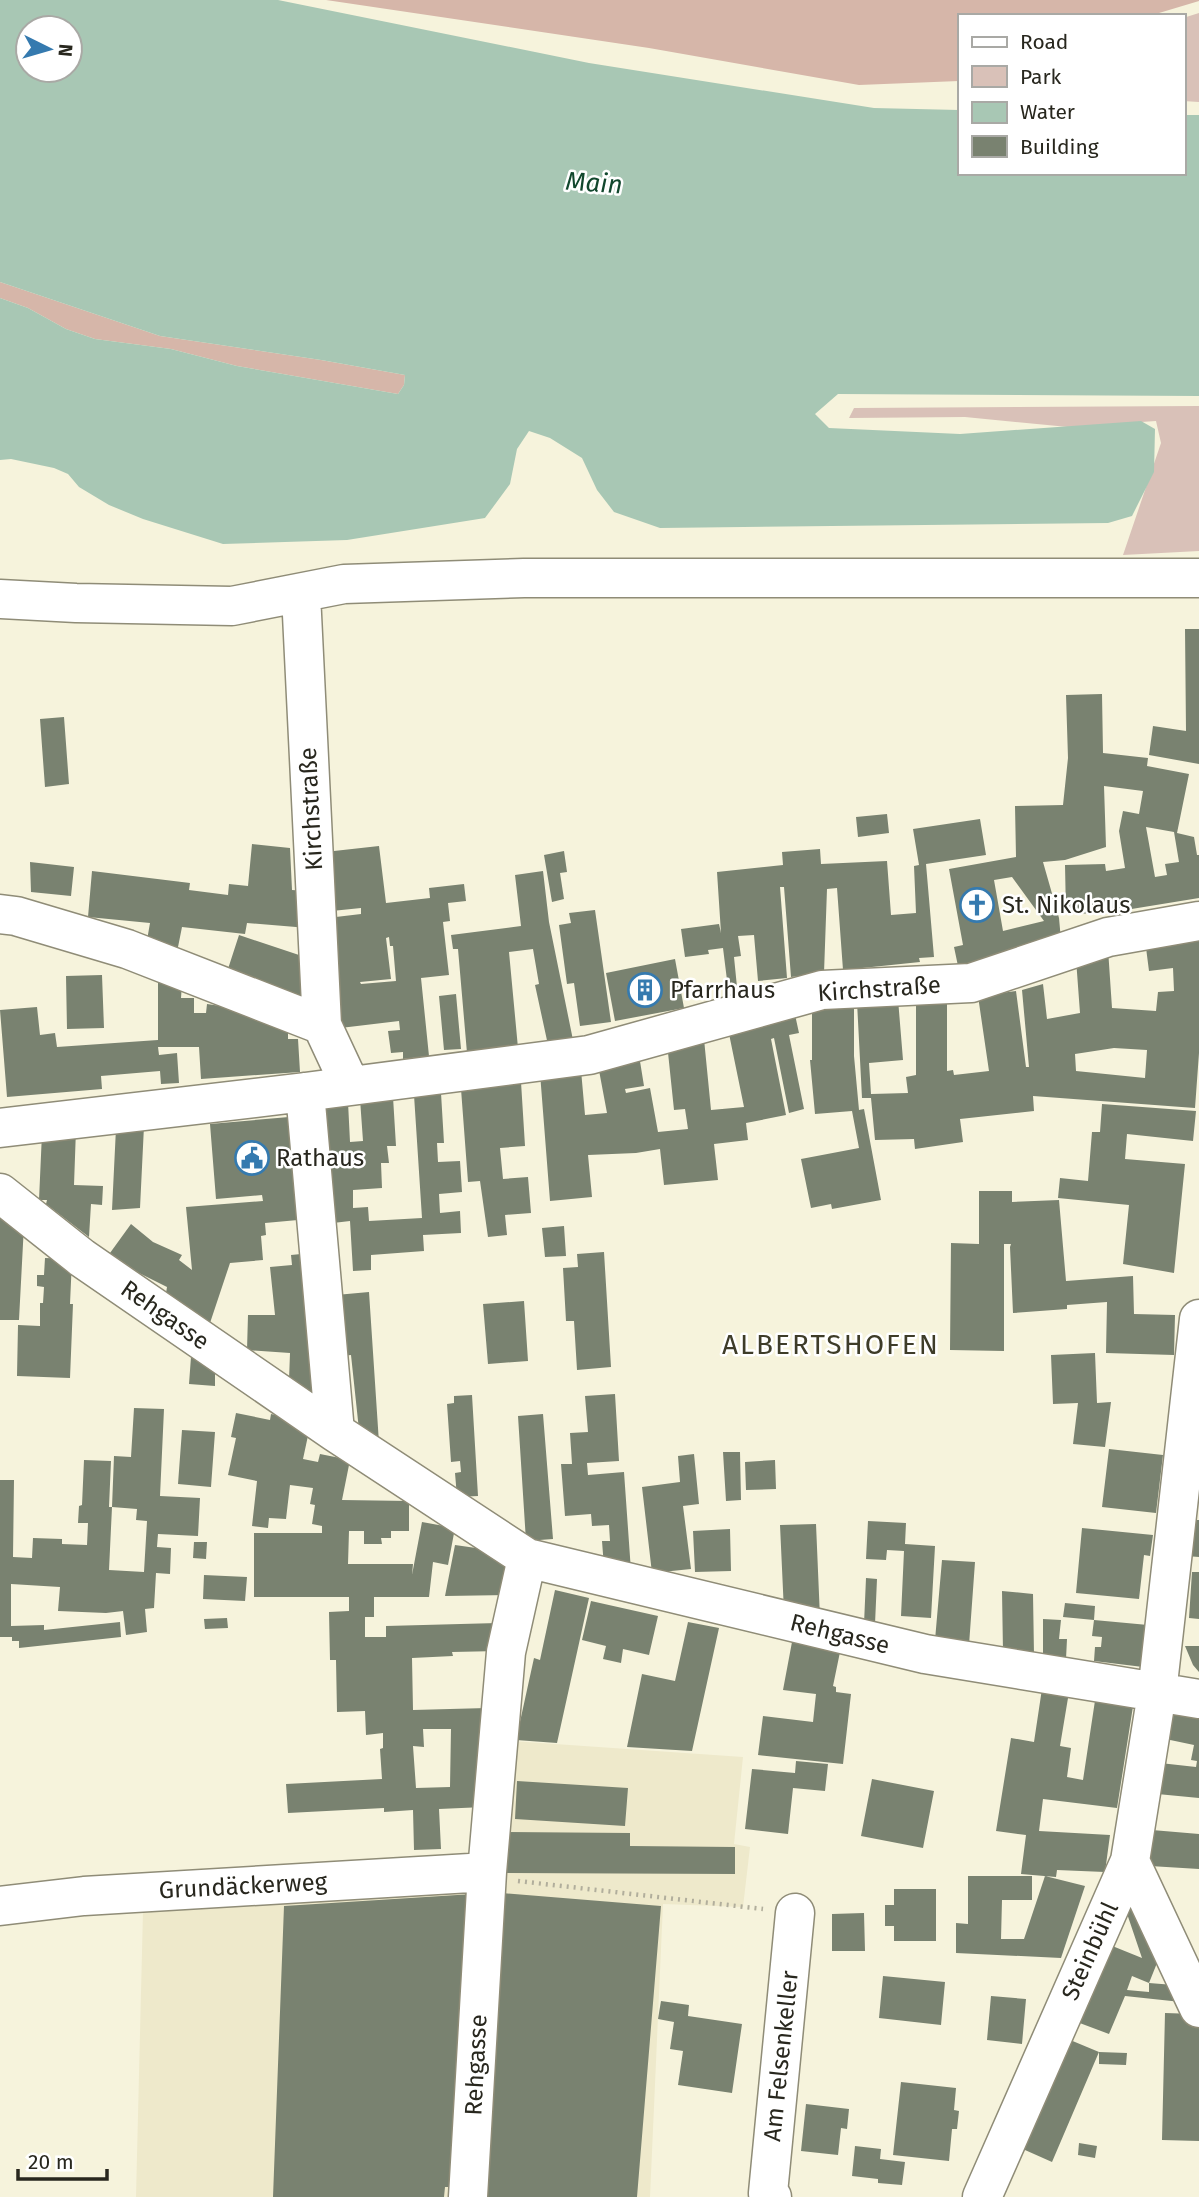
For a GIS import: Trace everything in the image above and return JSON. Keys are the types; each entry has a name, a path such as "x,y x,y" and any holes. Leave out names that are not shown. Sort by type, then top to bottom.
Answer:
{"street":[{"path":"0,599 232,606 301,594 344,583 524,578 1199,578"},
{"name":"Kirchstraße","path":"301,594 322,1025 350,1085"},
{"path":"0,914 16,916 127,949 322,1025"},
{"name":"Kirchstraße","path":"0,1128 589,1055 822,990 971,983 1108,937 1199,921"},
{"path":"305,1092 335,1432"},
{"name":"Rehgasse","path":"0,1193 82,1258 335,1432 527,1558 925,1654 1199,1699"},
{"name":"Steinbühl","path":"982,2197 1129,1860 1157,1693 1199,1319"},
{"name":"Rehgasse","path":"468,2197 487,1872 506,1652 527,1558"},
{"path":"1129,1860 1199,2008"},
{"name":"Grundäckerweg","path":"0,1906 84,1896 487,1872"},
{"name":"Am Felsenkeller","path":"772,2197 768,2193 795,1913"}],"path":[{"path":"487,1872 503,1879 795,1913"}],"shaded area":[{"path":"326,0 1199,0 1156,14 958,14 958,81 859,85 649,48"},
{"path":"0,282 160,336 405,375 404,385 398,394 237,366 171,349 95,339 66,329 28,308 0,298"},
{"path":"498,1740 743,1757 734,1844 750,1847 743,1907 663,1904 650,2197 136,2197 143,1911 474,1879"}],"green space":[{"path":"1199,13 1199,102 1185,101 1185,17"},
{"path":"1199,406 1199,551 1123,555 1161,443 1156,421 1068,427 965,417 849,418 854,408"}],"water":[{"name":"Main","path":"0,0 278,0 589,63 874,108 958,110 958,175 1185,175 1185,115 1199,115 1199,396 838,394 815,414 829,428 960,434 1141,421 1155,429 1154,472 1132,516 1108,523 660,528 614,512 597,490 582,458 550,438 529,431 517,449 510,484 485,518 347,540 223,544 143,519 109,505 79,487 68,474 54,468 11,459 0,460 0,298 28,308 66,329 95,339 171,349 237,366 398,394 404,385 405,375 160,336 0,282"}],"building":[{"path":"1185,629 1199,629 1199,764 1149,755 1153,726 1186,731"},
{"path":"1102,694 1103,753 1148,758 1147,766 1189,774 1177,833 1194,837 1199,855 1199,898 1107,913 1066,914 1065,865 1105,864 1106,871 1125,868 1119,831 1123,811 1139,814 1143,791 1104,786 1106,847 1065,860 1043,862 1059,918 1061,940 958,966 954,947 963,945 949,869 1016,857 1015,806 1063,805 1068,758 1066,695","holes":["1146,827 1174,832 1179,862 1165,864 1167,875 1155,877","1012,877 1044,921 1003,931 994,880"]},
{"path":"64,717 69,784 45,787 40,719"},
{"path":"887,814 889,833 858,837 856,817"},
{"path":"980,819 986,855 926,864 934,957 919,958 920,962 843,970 837,888 827,889 824,973 791,977 784,887 780,887 787,978 758,981 754,935 738,936 741,956 734,957 737,987 728,988 723,948 708,950 709,954 685,957 681,929 719,924 721,933 717,872 783,865 782,852 820,849 821,864 887,861 891,915 916,913 914,866 919,865 913,829"},
{"path":"252,844 290,848 292,890 306,891 308,928 247,923 245,934 182,927 176,957 146,946 150,923 88,917 92,871 190,883 189,890 228,895 229,884 248,886"},
{"path":"379,846 386,903 430,898 429,888 464,884 466,901 448,903 450,921 443,922 449,975 421,978 429,1056 403,1059 403,1052 391,1053 388,1031 400,1030 399,1021 332,1029 319,919 361,914 361,908 322,912 316,853","holes":["389,937 390,946 393,946 396,981 361,984 360,982 391,979 386,938"]},
{"path":"564,851 567,872 560,873 564,899 552,902 544,855"},
{"path":"30,862 74,867 71,896 31,892"},
{"path":"543,871 549,922 573,1040 548,1045 535,985 539,984 533,949 509,952 518,1048 467,1053 458,949 453,949 451,935 521,926 515,875"},
{"path":"595,910 611,1022 580,1026 574,983 567,984 559,925 571,923 569,913"},
{"path":"1199,934 1199,1053 1195,1108 1033,1096 1034,1111 960,1119 963,1142 915,1149 914,1139 875,1140 871,1098 862,1098 857,1002 898,999 903,1060 869,1063 871,1094 908,1093 906,1077 916,1075 916,998 947,998 947,1071 953,1070 954,1075 989,1071 978,996 1016,991 1026,1067 1029,1067 1022,990 1043,984 1047,1019 1080,1013 1076,959 1108,949 1112,1008 1156,1011 1158,992 1174,991 1173,968 1149,971 1145,940","holes":["1114,1048 1147,1050 1145,1078 1076,1071 1075,1054"]},
{"path":"239,935 311,959 309,1000 227,972"},
{"name":"Pfarrhaus","path":"675,959 684,1008 615,1021 606,973"},
{"path":"102,975 104,1028 67,1029 66,976"},
{"path":"158,978 182,984 181,998 194,998 194,1013 206,1013 207,1004 261,1012 288,1028 288,1039 298,1039 300,1072 201,1079 199,1047 158,1047 159,1055 177,1053 179,1083 161,1084 160,1071 101,1076 102,1089 7,1097 0,1010 37,1007 40,1035 55,1033 57,1047 158,1040"},
{"path":"456,994 461,1049 444,1050 439,996"},
{"path":"854,1002 854,1056 859,1110 864,1109 881,1200 832,1209 831,1204 811,1208 801,1159 859,1148 852,1111 815,1114 810,1060 812,1005"},
{"path":"794,1010 799,1033 789,1035 804,1109 789,1113 774,1038 771,1039 786,1115 746,1123 748,1140 714,1144 718,1180 664,1185 660,1149 588,1155 592,1197 550,1201 540,1073 581,1070 585,1115 607,1113 598,1065 639,1055 644,1086 625,1089 626,1093 650,1088 658,1132 688,1129 685,1109 674,1110 667,1043 704,1039 711,1110 744,1107 727,1024"},
{"path":"521,1082 525,1146 500,1148 503,1179 528,1177 531,1213 505,1215 507,1235 488,1237 480,1181 468,1182 461,1089"},
{"path":"441,1093 444,1143 437,1143 438,1162 460,1161 462,1192 439,1194 440,1213 460,1211 461,1233 423,1235 424,1251 371,1255 371,1270 353,1271 350,1221 333,1223 323,1103 348,1102 350,1142 363,1141 360,1099 393,1097 396,1146 387,1146 389,1163 381,1163 382,1188 353,1190 353,1208 368,1207 369,1221 422,1218 414,1095"},
{"path":"1102,1104 1196,1111 1193,1141 1127,1134 1125,1159 1185,1164 1174,1273 1123,1264 1129,1205 1058,1198 1060,1178 1088,1181 1092,1132 1100,1132"},
{"path":"289,1117 298,1220 265,1223 266,1235 261,1236 263,1260 230,1263 210,1323 166,1293 167,1287 139,1273 110,1253 131,1224 153,1242 182,1255 179,1260 192,1270 186,1207 263,1201 262,1195 216,1199 210,1124"},
{"path":"144,1126 140,1208 112,1210 116,1128"},
{"path":"76,1129 74,1185 103,1186 102,1205 91,1204 89,1237 46,1204 47,1200 39,1200 42,1133"},
{"path":"979,1191 1012,1191 1012,1202 1059,1200 1066,1281 1133,1276 1134,1314 1175,1315 1174,1355 1106,1353 1107,1302 1067,1305 1067,1309 1013,1313 1011,1244 1004,1244 1004,1351 950,1350 951,1243 979,1244"},
{"path":"0,1209 24,1225 19,1320 0,1320"},
{"path":"564,1226 566,1256 545,1257 542,1228"},
{"path":"604,1252 611,1367 577,1370 574,1321 566,1321 563,1268 578,1267 577,1254"},
{"path":"311,1253 314,1400 289,1380 290,1353 247,1350 248,1315 275,1315 270,1267 292,1265 291,1255"},
{"path":"45,1258 72,1259 70,1378 17,1376 18,1325 40,1326 40,1303 43,1303 44,1287 37,1286 37,1275 44,1275"},
{"path":"369,1292 379,1443 359,1430 351,1355 341,1356 336,1295"},
{"path":"524,1301 528,1361 488,1364 483,1304"},
{"path":"1095,1353 1097,1403 1111,1402 1105,1447 1073,1444 1078,1403 1053,1404 1051,1355"},
{"path":"191,1357 215,1368 215,1386 189,1384"},
{"path":"615,1394 619,1461 587,1463 588,1475 624,1472 631,1571 604,1567 602,1541 610,1541 609,1525 592,1526 591,1514 565,1516 561,1464 572,1464 570,1433 588,1432 585,1396"},
{"path":"472,1395 478,1496 457,1497 455,1473 461,1472 460,1461 451,1462 447,1404 454,1403 454,1396"},
{"path":"134,1408 164,1409 160,1496 200,1498 198,1536 158,1534 157,1547 171,1548 170,1574 156,1573 154,1608 145,1609 147,1632 126,1635 123,1611 58,1611 60,1587 11,1584 11,1626 44,1625 44,1630 120,1622 121,1637 19,1648 19,1641 12,1641 12,1637 0,1637 0,1480 14,1480 13,1557 32,1558 33,1538 62,1539 62,1544 87,1545 88,1523 78,1523 79,1506 82,1505 84,1460 111,1461 109,1507 112,1507 114,1456 131,1457","holes":["112,1507 137,1509 136,1520 147,1521 144,1572 109,1570"]},
{"path":"236,1413 270,1420 271,1414 297,1420 309,1431 303,1459 318,1462 320,1454 350,1460 342,1500 409,1501 409,1531 391,1531 391,1538 381,1538 382,1544 364,1544 364,1531 349,1531 348,1564 413,1564 412,1575 422,1522 455,1528 448,1565 433,1562 429,1597 374,1597 374,1617 365,1617 365,1637 386,1637 386,1626 498,1623 499,1651 452,1652 453,1656 412,1658 413,1710 487,1708 484,1807 439,1809 441,1849 414,1850 413,1810 384,1812 384,1808 288,1813 286,1784 382,1779 380,1749 383,1748 383,1733 366,1735 365,1711 337,1712 336,1660 330,1660 329,1612 349,1611 349,1597 254,1597 254,1533 322,1533 322,1526 312,1524 315,1505 310,1504 313,1488 290,1485 286,1519 269,1518 268,1528 252,1526 257,1481 228,1475 236,1438 231,1437","holes":["423,1729 451,1729 450,1787 416,1788 413,1746 424,1747"]},
{"path":"543,1414 553,1539 526,1541 518,1416"},
{"path":"182,1430 215,1432 211,1487 178,1484"},
{"path":"1109,1449 1163,1455 1156,1513 1102,1507"},
{"path":"723,1452 740,1452 741,1500 726,1501"},
{"path":"694,1454 699,1504 683,1506 691,1569 652,1573 642,1487 680,1482 678,1456"},
{"path":"775,1460 776,1489 746,1490 745,1462"},
{"path":"1187,1520 1199,1520 1199,1557 1186,1556"},
{"path":"868,1521 906,1523 905,1544 935,1546 931,1618 901,1616 904,1551 887,1550 886,1560 866,1559"},
{"path":"816,1524 820,1618 784,1612 780,1525"},
{"path":"1082,1528 1153,1535 1150,1556 1144,1555 1139,1599 1076,1593"},
{"path":"730,1529 731,1571 695,1572 693,1531"},
{"path":"194,1542 207,1542 206,1559 193,1558"},
{"path":"455,1545 483,1549 514,1566 508,1595 445,1596"},
{"path":"942,1560 975,1562 969,1645 935,1640"},
{"path":"1192,1572 1199,1572 1199,1619 1189,1618"},
{"path":"204,1575 247,1577 245,1601 203,1599"},
{"path":"866,1578 877,1579 875,1624 864,1624"},
{"path":"555,1590 589,1598 557,1743 516,1740 534,1658 540,1660"},
{"path":"1002,1591 1033,1594 1034,1655 1003,1652"},
{"path":"591,1601 658,1616 649,1655 623,1649 621,1663 603,1659 606,1646 582,1640"},
{"path":"1065,1603 1095,1606 1094,1620 1063,1617"},
{"path":"227,1618 228,1628 205,1629 204,1619"},
{"path":"1043,1619 1061,1620 1059,1639 1067,1639 1066,1659 1043,1657"},
{"path":"1094,1620 1148,1625 1143,1667 1094,1661 1095,1647 1101,1647 1102,1637 1092,1636"},
{"path":"688,1622 719,1628 692,1751 627,1747 642,1674 675,1681"},
{"path":"792,1642 840,1652 833,1686 836,1687 836,1692 851,1694 843,1764 758,1755 763,1716 813,1722 816,1694 783,1690"},
{"path":"1185,1646 1199,1646 1199,1672 1193,1665"},
{"path":"1043,1682 1070,1686 1060,1746 1071,1748 1067,1777 1083,1780 1096,1694 1134,1700 1117,1808 1043,1799 1039,1831 1110,1835 1105,1872 1057,1870 1056,1877 1021,1874 1026,1835 996,1831 1011,1738 1034,1742"},
{"path":"1163,1701 1199,1708 1199,1798 1147,1793 1151,1762 1196,1767 1197,1761 1191,1760 1194,1745 1156,1737"},
{"path":"796,1761 828,1764 825,1791 793,1788 788,1834 745,1829 752,1769 795,1773"},
{"path":"872,1779 934,1791 923,1848 861,1836"},
{"path":"517,1781 628,1788 625,1826 515,1819"},
{"path":"1152,1830 1199,1834 1199,1869 1150,1866"},
{"path":"503,1832 630,1833 630,1846 735,1847 735,1874 503,1873"},
{"path":"968,1876 1032,1876 1032,1900 1002,1900 1001,1939 1024,1939 1045,1876 1085,1886 1061,1958 956,1953 956,1923 968,1924"},
{"path":"1131,1886 1157,1963 1149,1983 1174,1985 1181,2002 1125,1996 1109,2034 1069,2019 1100,1941 1142,1958 1119,1890","holes":["1132,1976 1149,1983 1149,1992 1127,1990"]},
{"path":"894,1889 936,1889 936,1941 894,1941 894,1926 885,1926 885,1905 894,1905"},
{"path":"502,1893 661,1906 637,2197 477,2197"},
{"path":"473,1894 453,2187 445,2187 444,2197 273,2197 284,1906"},
{"path":"864,1913 865,1951 832,1951 832,1914"},
{"path":"883,1976 945,1982 941,2025 879,2018"},
{"path":"991,1996 1026,1999 1022,2044 987,2040"},
{"path":"661,2001 689,2005 688,2016 742,2024 732,2093 678,2085 683,2051 670,2049 674,2022 658,2019"},
{"path":"1165,2013 1195,2014 1199,2026 1199,2141 1162,2140"},
{"path":"1063,2037 1099,2052 1052,2162 1016,2146"},
{"path":"1099,2052 1127,2053 1126,2065 1099,2064"},
{"path":"901,2082 956,2088 954,2110 959,2111 957,2129 952,2129 949,2161 893,2155"},
{"path":"806,2104 849,2109 847,2129 841,2128 838,2155 801,2151"},
{"path":"1079,2143 1097,2146 1095,2158 1078,2155"},
{"path":"855,2146 881,2149 880,2159 905,2162 902,2185 878,2183 878,2179 852,2176"}],"place":[{"name":"St. Nikolaus","path":"977,905"},
{"name":"Pfarrhaus","path":"645,990"},
{"name":"Rathaus","path":"252,1158"}],"district":[{"name":"ALBERTSHOFEN","path":"831,1344"}]}
